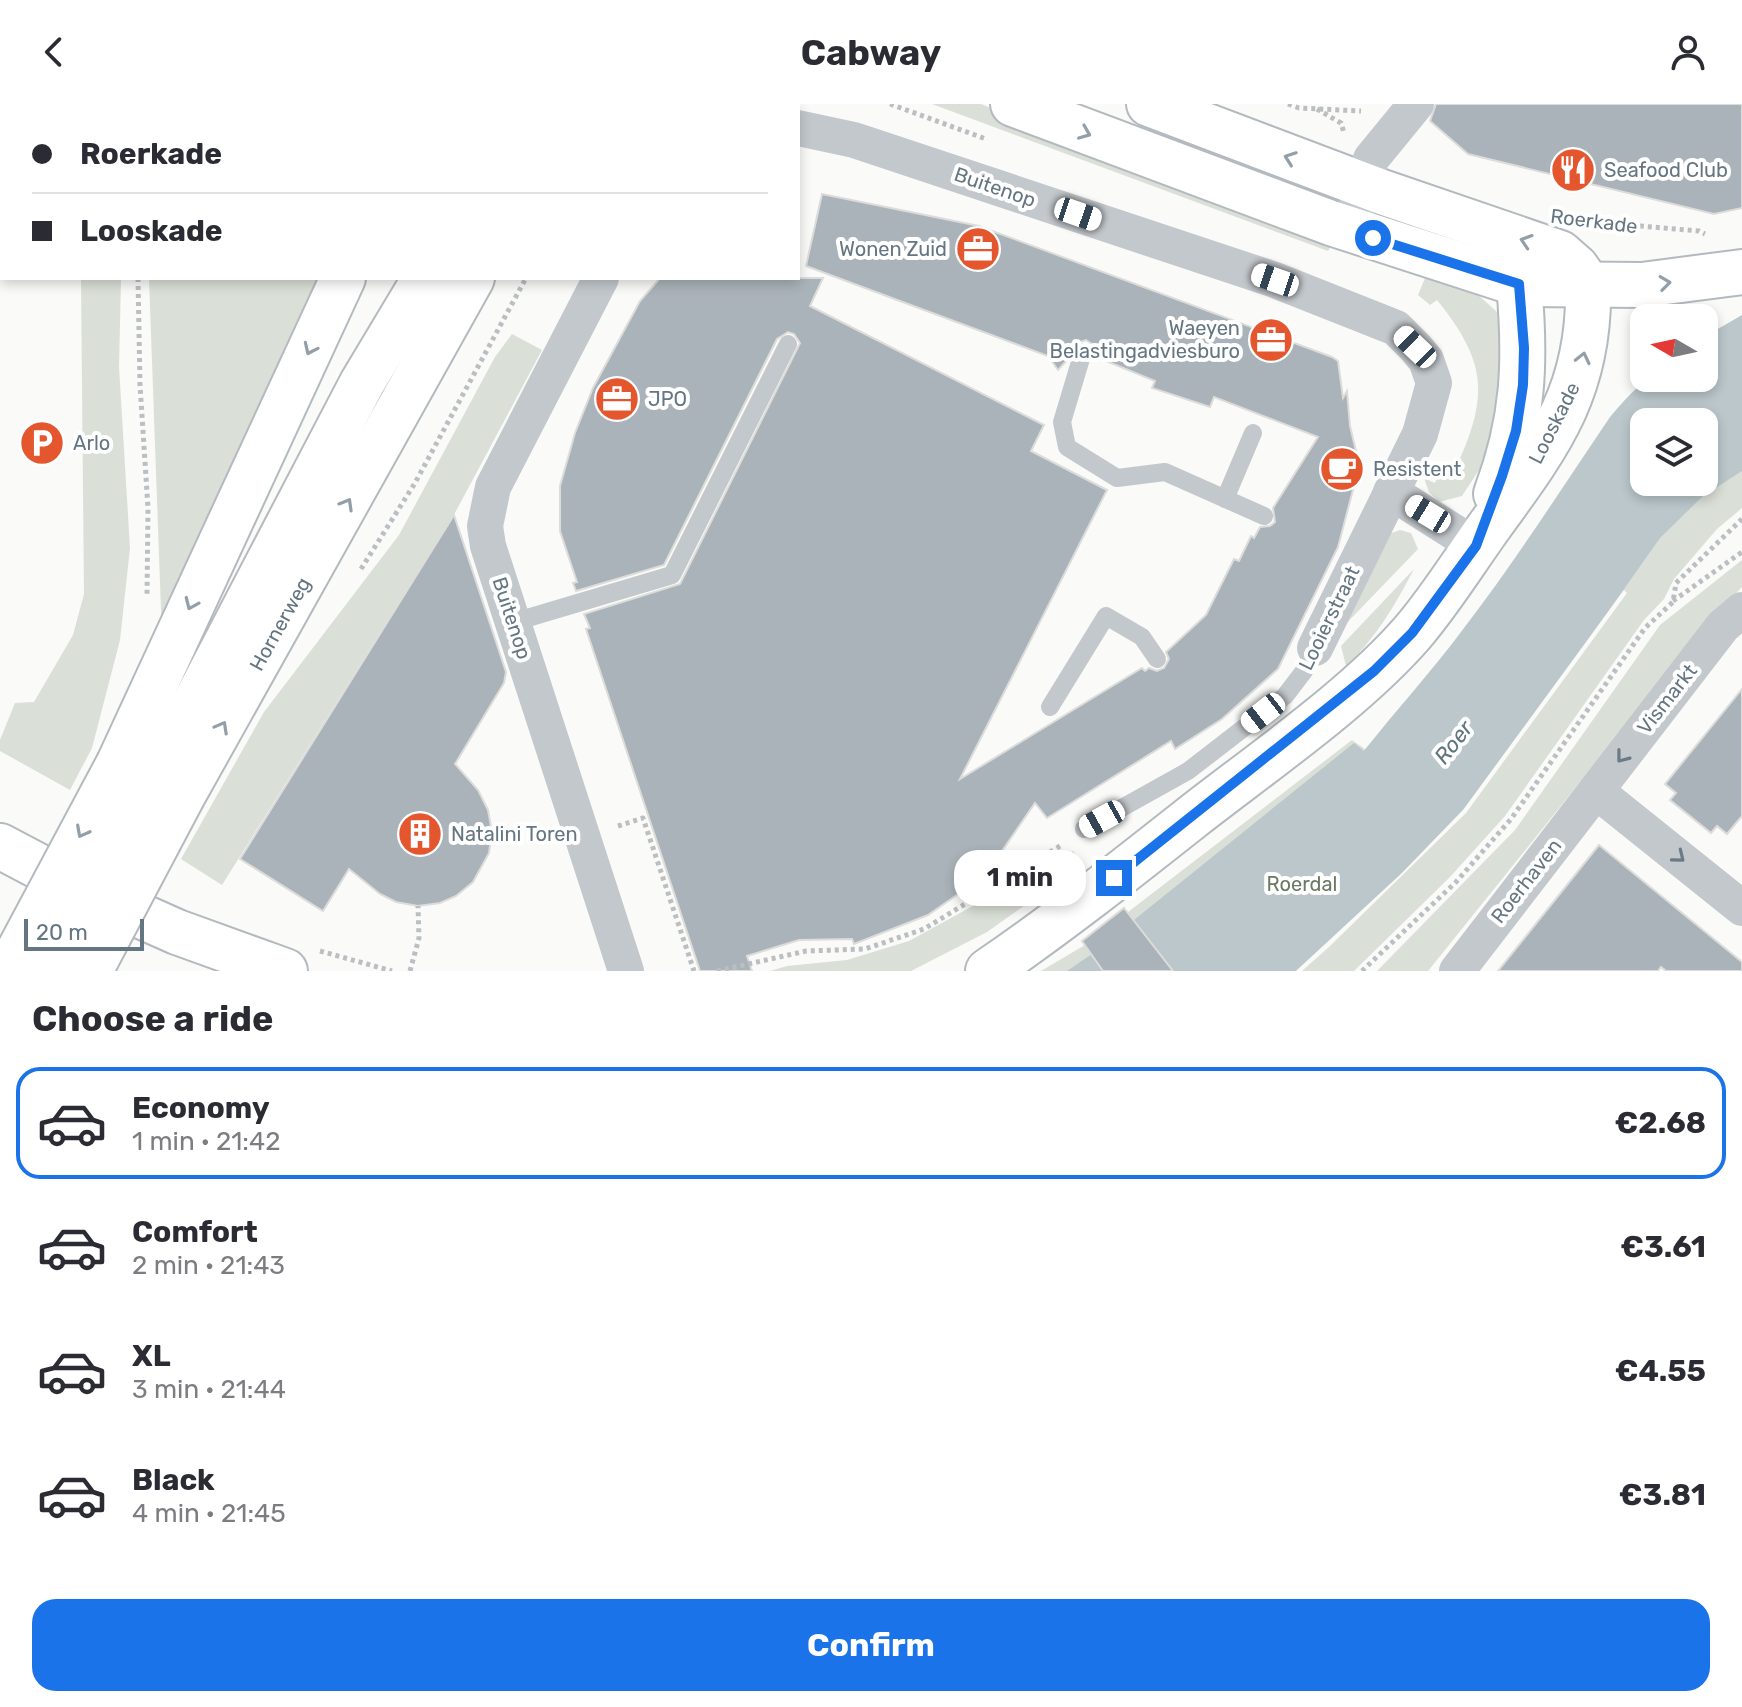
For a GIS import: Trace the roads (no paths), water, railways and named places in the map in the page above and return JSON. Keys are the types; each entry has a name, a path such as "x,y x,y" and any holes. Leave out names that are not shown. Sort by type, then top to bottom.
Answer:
{"main road":[{"path":"1013,104 1135,152 1349,229 1519,284 1642,285 1742,272"},
{"name":"Roerkade","path":"1149,104 1363,185 1560,253 1576,267 1588,284"},
{"name":"Hornerweg","path":"90,971 152,780 342,280"},
{"name":"Hornerweg","path":"362,383 397,280"},
{"name":"Hornerweg","path":"51,971 362,383 424,280"},
{"name":"Hornerweg","path":"8,971 152,780 471,280"},
{"name":"Looskade","path":"1476,546 1516,431 1524,348 1519,284"},
{"name":"Looskade","path":"988,971 1068,916 1374,671 1412,633 1543,450 1578,379 1589,320 1588,284"},
{"path":"0,846 87,892 177,932 285,971"}],"street":[{"path":"1349,229 1371,159 1416,104"},
{"name":"Buitenop","path":"800,129 888,151 1325,300"},
{"name":"Buitenop","path":"600,280 493,487 485,526 488,546 626,971"},
{"name":"Looierstraat","path":"1315,648 1420,434 1434,383 1426,360 1396,328 1325,300"},
{"path":"1391,492 1476,546"},
{"name":"Vismarkt","path":"1596,791 1723,626 1742,610"},
{"path":"1596,791 1742,908"},
{"name":"Roerhaven","path":"1457,971 1596,791"}],"lane":[{"path":"514,622 672,575 788,344"},
{"path":"1083,352 1062,422 1067,447 1117,478 1165,472 1264,516"},
{"path":"1225,499 1253,433"},
{"path":"1050,707 1106,616 1142,637 1157,659"},
{"name":"Looierstraat","path":"1084,829 1188,771 1285,696 1304,671 1315,648"}],"water":[{"name":"Roerdal","path":"1742,315 1742,471 1718,486 1718,408 1630,408 1630,496 1703,496 1660,538 1506,756 1463,810 1402,873 1296,971 1067,971 1136,924 1134,920 1354,743 1364,751 1483,602 1633,392 1718,392 1718,329"}],"place":[{"name":"Seafood Club","path":"1573,170"},
{"name":"Wonen Zuid","path":"978,249"},
{"name":"Waeyen Belastingadviesburo","path":"1271,340"},
{"name":"JPO","path":"617,399"},
{"name":"Arlo","path":"42,443"},
{"name":"Resistent","path":"1342,469"},
{"name":"Natalini Toren","path":"420,834"}],"water label":[{"name":"Roer","path":"1453,742"}]}
